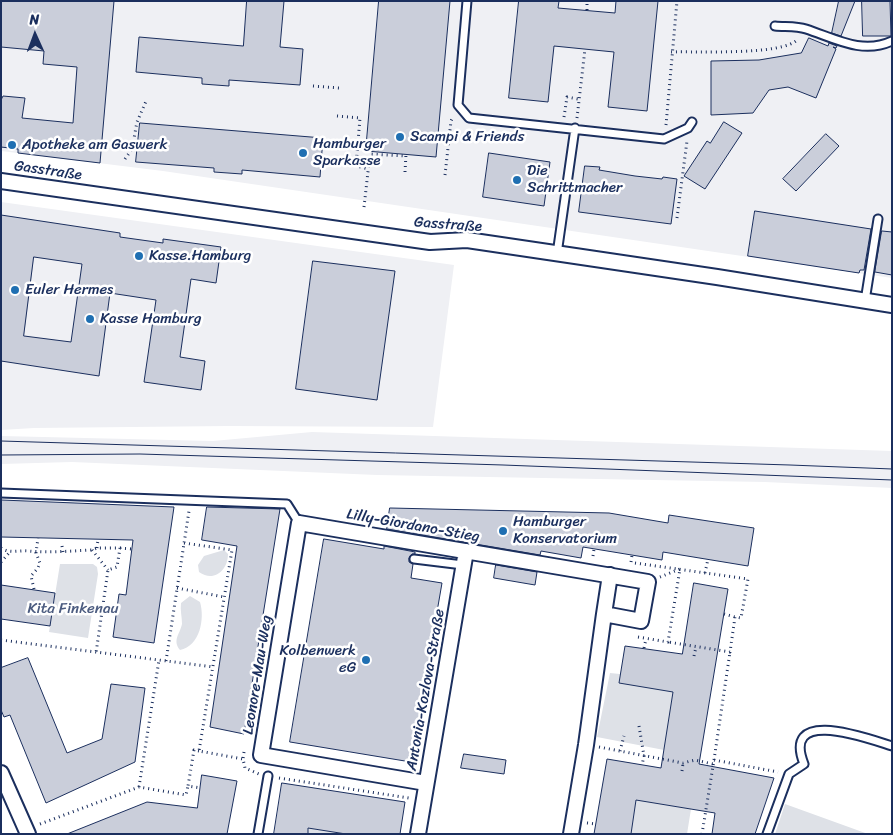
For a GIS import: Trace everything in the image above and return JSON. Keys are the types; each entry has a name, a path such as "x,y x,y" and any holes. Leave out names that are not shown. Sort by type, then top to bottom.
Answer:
{"street":[{"name":"Gasstraße","path":"1,181 430,242 467,240 892,305"},
{"name":"Lilly-Giordano-Stieg","path":"299,523 464,558 583,571 648,582 641,621 604,614"},
{"name":"Leonore-Mau-Weg","path":"299,523 261,755 426,783"},
{"name":"Antonia-Kozlova-Straße","path":"418,834 464,558"},
{"path":"571,834 586,745 610,575"},
{"path":"1,773 28,834"}],"lane":[{"path":"467,1 458,105 468,118 576,128 664,139 690,125"},
{"path":"775,26 803,28 841,43 852,45 874,46 892,41"},
{"path":"557,254 576,128"},
{"path":"865,302 878,219"},
{"path":"1,494 191,499 287,504 299,523"},
{"path":"414,559 464,558"},
{"path":"767,834 791,772 804,764 802,754 803,738 810,732 831,730 892,746"},
{"path":"258,834 268,776"}],"path":[{"path":"587,1 587,10"},
{"path":"664,139 677,1"},
{"path":"671,52 762,51 781,48 794,44 800,37 803,28"},
{"path":"578,110 585,49"},
{"path":"313,86 339,88"},
{"path":"562,127 567,97 579,99"},
{"path":"125,159 132,149 137,122 147,99"},
{"path":"446,175 451,121 458,105"},
{"path":"337,116 360,118 356,166 369,169"},
{"path":"677,218 690,125"},
{"path":"364,207 370,154 406,155 405,172"},
{"path":"166,661 191,499"},
{"path":"34,589 30,576 40,564 36,552 38,538"},
{"path":"97,548 98,539"},
{"path":"184,543 232,550 199,751"},
{"path":"62,546 62,552"},
{"path":"1,548 10,552 62,552 97,548 132,549"},
{"path":"108,570 117,567 120,548"},
{"path":"593,556 594,549"},
{"path":"92,550 108,570 96,653"},
{"path":"1,562 10,552"},
{"path":"583,571 586,555 602,558"},
{"path":"631,562 632,555"},
{"path":"650,565 652,558"},
{"path":"705,573 708,559"},
{"path":"622,561 748,579 741,618 724,614"},
{"path":"177,588 224,597"},
{"path":"702,834 735,617"},
{"path":"644,648 646,639"},
{"path":"1,640 214,667"},
{"path":"668,642 730,652"},
{"path":"694,656 696,647"},
{"path":"140,787 159,660"},
{"path":"639,726 644,756 642,765"},
{"path":"620,751 624,736"},
{"path":"586,745 683,763 695,760 791,772"},
{"path":"245,749 243,759 245,768 256,774 411,798 409,807"},
{"path":"40,824 140,787 186,794 194,750 243,759"},
{"path":"695,760 696,756"},
{"path":"682,771 683,763"},
{"path":"188,786 201,788"}],"shaded area":[{"path":"1,1 892,1 892,278 163,171 1,151"},
{"path":"1,202 454,265 433,427 229,426 1,430"},
{"path":"312,432 892,451 892,488 765,482 377,475 72,462 1,464 1,436 213,441"}],"green space":[{"path":"224,550 228,554 223,570 210,576 199,572 198,565 204,556"},
{"name":"Kita Finkenau","path":"60,564 93,564 97,567 98,574 88,638 49,632"},
{"path":"190,596 200,602 201,624 192,643 180,650 177,640 182,624 181,603"},
{"path":"610,673 620,674 619,683 673,692 664,750 597,737"},
{"path":"636,800 691,809 687,834 631,834"},
{"path":"785,804 868,834 775,834"},
{"path":"309,822 314,823 314,829 346,834 308,834"}],"building":[{"path":"1,1 114,1 100,163 18,153 18,149 1,147 1,100 3,96 25,98 22,118 73,123 77,67 43,64 44,51 1,47"},
{"path":"247,1 284,1 280,47 303,49 300,85 229,80 229,86 202,84 202,78 136,72 139,37 243,46"},
{"path":"379,1 450,1 436,157 366,151"},
{"path":"519,1 559,1 558,8 615,13 616,1 658,1 647,111 608,107 614,52 554,46 548,102 509,98"},
{"path":"839,1 855,1 841,36 832,33"},
{"path":"862,1 890,1 891,36 863,36"},
{"path":"809,38 828,46 829,43 837,46 836,48 833,47 836,49 816,98 788,87 769,90 753,113 711,115 711,61 759,60 801,53"},
{"path":"724,122 742,133 705,189 684,176 707,141 710,143"},
{"path":"140,123 323,138 320,177 242,170 242,174 214,172 214,168 136,162"},
{"path":"826,134 839,146 796,191 783,179"},
{"name":"Die Schrittmacher","path":"489,153 550,162 544,206 483,197"},
{"path":"585,166 600,167 599,170 635,176 677,179 671,224 579,212"},
{"path":"755,211 871,229 864,270 860,270 859,273 748,256"},
{"name":"Kasse Hamburg","path":"1,215 120,233 120,237 163,243 163,239 221,247 216,283 191,279 180,357 205,361 201,390 144,382 156,300 110,293 99,376 1,361","holes":["34,257 82,264 71,342 24,336"]},
{"path":"882,231 892,232 892,275 875,272"},
{"path":"313,261 395,271 377,400 296,389"},
{"path":"1,500 174,507 154,643 113,637 119,594 126,595 133,540 1,537"},
{"path":"207,507 280,509 244,734 210,727 237,546 202,540"},
{"path":"390,508 609,513 668,523 669,515 754,528 748,566 663,552 662,560 583,547 581,558 541,551 540,555 387,529"},
{"name":"Kolbenwerk eG","path":"324,539 384,549 384,546 415,552 409,558 409,562 413,564 411,578 442,583 411,762 290,742"},
{"path":"496,565 537,572 535,585 494,578"},
{"path":"694,583 728,589 699,764 774,778 755,834 712,834 715,813 636,800 631,834 594,834 607,759 661,768 673,692 619,683 625,646 682,654"},
{"path":"1,585 55,593 50,626 1,619"},
{"path":"28,658 67,753 102,739 111,684 145,688 135,762 46,803 10,715 4,717 1,710 1,668"},
{"path":"464,754 506,760 504,774 461,768"},
{"path":"202,775 237,781 227,834 67,834 147,802 197,808"},
{"path":"282,783 405,802 400,834 346,834 308,828 308,834 274,834"}],"tram line":[{"path":"1,441 892,469"},
{"path":"1,455 140,454 503,465 892,480"}],"place":[{"name":"Scampi & Friends","path":"400,137"},
{"name":"Apotheke am Gaswerk","path":"12,145"},
{"name":"Hamburger Sparkasse","path":"303,153"},
{"name":"Die Schrittmacher","path":"517,180"},
{"name":"Kasse.Hamburg","path":"139,256"},
{"name":"Euler Hermes","path":"15,290"},
{"name":"Kasse Hamburg","path":"90,319"},
{"name":"Hamburger Konservatorium","path":"503,531"},
{"name":"Kolbenwerk eG","path":"366,660"}]}
